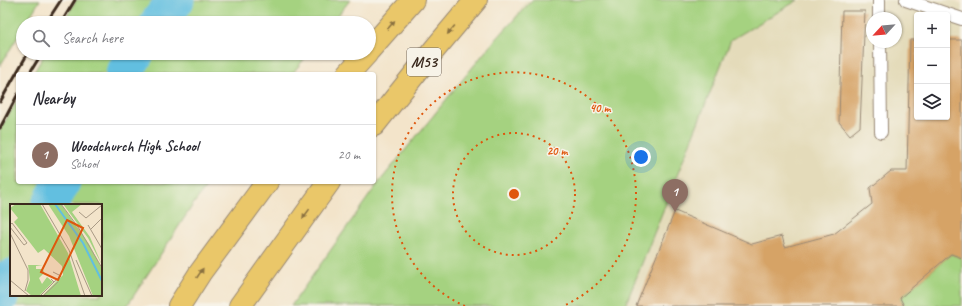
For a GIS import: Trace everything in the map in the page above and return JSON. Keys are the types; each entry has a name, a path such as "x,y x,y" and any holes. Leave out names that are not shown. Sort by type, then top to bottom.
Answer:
{"highway":[{"path":"376,42 413,0"},
{"name":"M53","path":"376,123 476,0"},
{"path":"350,72 361,60"},
{"path":"179,306 200,273 266,184"},
{"path":"240,306 328,184"}],"lane":[{"path":"879,0 879,12"},
{"path":"906,0 962,19"},
{"path":"880,48 881,132"}],"shaded area":[{"path":"526,0 952,0 962,4 962,306 326,306"}],"green space":[{"path":"1,0 40,0 30,16 16,16 16,40 0,66"},
{"path":"76,0 350,0 337,16 67,16"},
{"path":"532,0 798,0 731,40 625,306 291,306 376,186 489,47"},
{"path":"41,60 303,60 294,72 34,72"},
{"path":"16,102 16,184 208,184 194,203 127,306 0,306 0,130"},
{"path":"951,254 962,258 962,306 904,306 900,298"}],"building":[{"path":"842,11 865,11 860,127 850,135 839,122"},
{"path":"910,40 914,40 914,120 950,120 950,40 962,40 962,258 951,254 900,298 904,306 636,306 675,211 752,244 782,236 785,247 834,234 872,204 870,188 891,171 907,171"}],"waterway":[{"path":"163,16 176,0"},
{"path":"125,72 132,60"},
{"path":"51,204 61,184"},
{"path":"0,297 10,279"}],"railway":[{"path":"51,16 61,0"},
{"path":"65,16 75,0"},
{"path":"17,72 24,60"},
{"path":"30,72 38,60"},
{"path":"0,102 16,74"},
{"path":"0,128 16,98"}],"place":[{"name":"Woodchurch High School","path":"675,212"}]}
